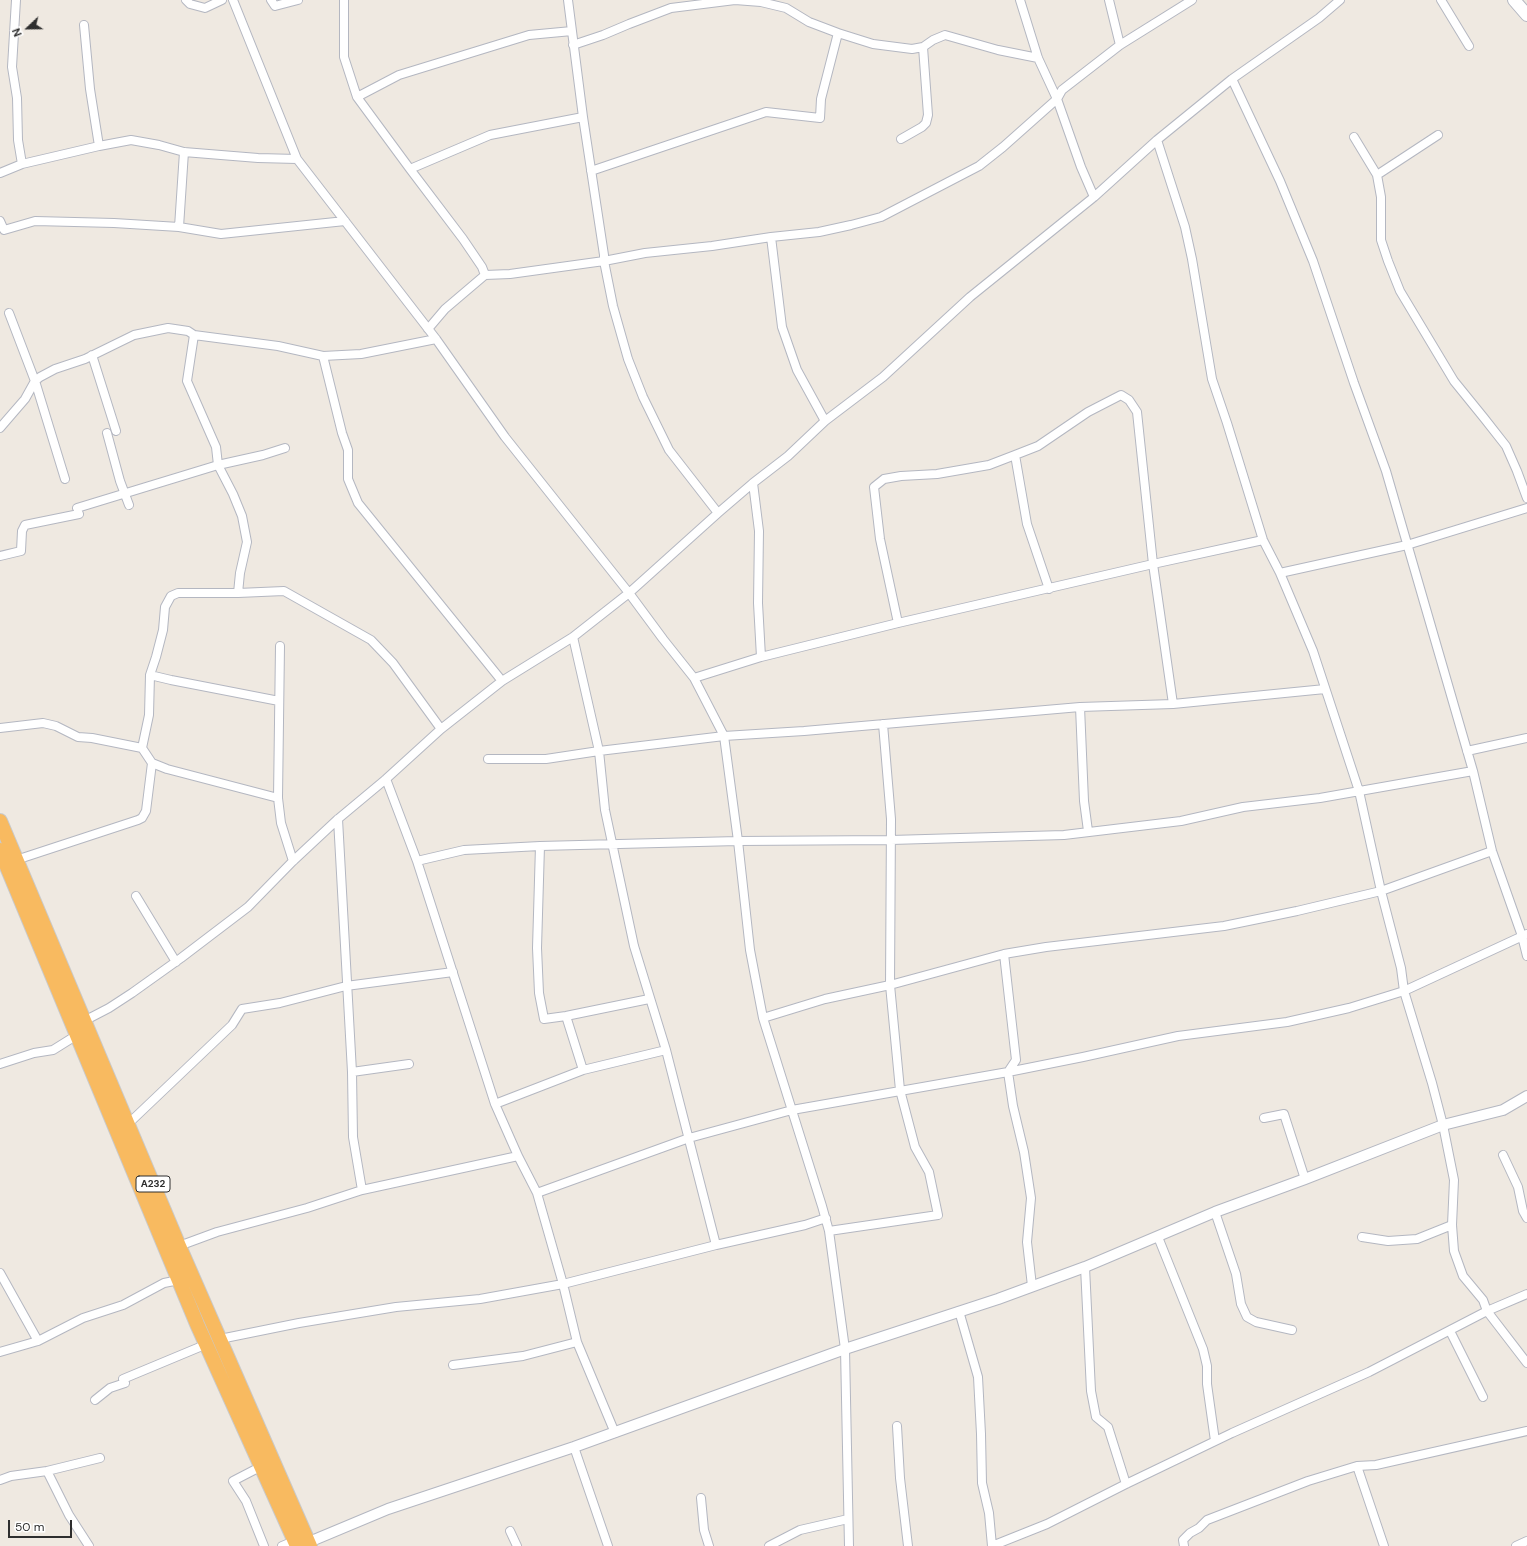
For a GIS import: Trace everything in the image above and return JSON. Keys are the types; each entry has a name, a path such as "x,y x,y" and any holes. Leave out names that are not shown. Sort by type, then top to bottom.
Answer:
{"highway":[{"name":"A232","path":"0,821 179,1246 220,1339 298,1544"},
{"name":"A232","path":"0,850 187,1299 260,1467 298,1544"}],"main road":[{"path":"1514,0 1527,15"}],"street":[{"path":"16,0 12,67 17,98 18,140 22,164"},
{"path":"186,0 190,4 205,8 222,0"},
{"path":"233,0 297,159 436,339 505,437 629,593 694,678 724,736 738,841 750,950 763,1018 829,1231 844,1349 849,1546"},
{"path":"271,0 275,6 298,0"},
{"path":"344,0 344,57 357,97 463,239 482,267 485,275"},
{"path":"568,0 604,261 613,306 626,351 642,397 669,450 718,513"},
{"path":"573,45 603,35 671,8 735,0 761,2 786,8 809,22 874,44 912,49 923,47 933,40 945,35 998,50 1038,58"},
{"path":"1020,0 1038,58 1057,99 1081,167 1094,197"},
{"path":"1109,0 1120,45"},
{"path":"428,329 445,310 485,275 510,274 604,261 645,253 819,232 881,217 979,166 1003,147 1057,99 1062,90 1120,45 1192,0"},
{"path":"84,1020 109,1008 176,962 248,907 293,861 338,819 386,779 441,729 502,681 573,637 629,593 718,513 788,456 825,421 883,377 970,297 1094,197 1157,140 1232,79 1319,18 1340,0"},
{"path":"1441,0 1469,46"},
{"path":"84,25 90,89 99,146"},
{"path":"357,97 399,75 529,35 572,31"},
{"path":"591,171 766,112 820,118 821,99 838,33"},
{"path":"901,139 922,127 926,123 928,115 923,47"},
{"path":"1232,79 1280,181 1313,261 1351,376 1386,471 1467,751 1492,851 1524,935 1527,956"},
{"path":"410,169 490,135 583,117"},
{"path":"1377,175 1438,136"},
{"path":"1354,137 1377,175 1381,197 1381,240 1400,291 1454,381 1506,446 1527,498"},
{"path":"0,172 22,164 131,140 184,152 258,158 297,159"},
{"path":"1157,140 1185,227 1192,259 1212,379 1263,540 1280,573 1313,650 1359,791 1401,968 1404,991 1443,1125 1454,1180 1452,1224 1454,1251 1463,1276 1483,1300 1487,1311 1527,1364"},
{"path":"179,227 184,152"},
{"path":"0,221 4,230 35,221 114,223 179,227 221,234 345,221"},
{"path":"771,237 782,326 797,370 825,421"},
{"path":"9,313 35,381 65,479"},
{"path":"0,428 25,399 35,381 56,369 92,355 134,335 168,328 188,331 194,335 271,345 323,356 361,354 436,339"},
{"path":"194,335 187,382 216,447 218,465 233,494 242,516 247,542 240,573 238,594"},
{"path":"92,355 124,493 129,504"},
{"path":"323,356 342,433 348,450 348,480 358,503 502,681"},
{"path":"898,623 880,539 874,487 884,479 901,476 937,474 989,465 1038,446 1088,412 1120,395 1129,400 1137,412 1153,564 1173,704"},
{"path":"0,556 21,551 22,531 25,526 78,511 124,493 218,465 264,455 285,448"},
{"path":"1015,455 1027,524 1048,589"},
{"path":"753,483 759,531 758,603 762,656"},
{"path":"1280,573 1407,546 1527,508"},
{"path":"694,678 762,656 898,623 1263,540"},
{"path":"142,748 149,714 150,674 156,657 166,607 171,596 178,593 238,594 284,591 371,640 393,663 441,729"},
{"path":"573,637 599,751 605,810 634,946 666,1050 716,1245"},
{"path":"280,646 278,798 281,823 293,861"},
{"path":"150,674 184,683 279,701"},
{"path":"488,759 546,759 724,736 804,731 1080,707 1173,704 1325,689"},
{"path":"1080,707 1084,801 1088,832"},
{"path":"0,728 43,723 56,726 78,737 92,738 142,748 152,763 166,769 278,798"},
{"path":"829,1231 938,1215 929,1172 915,1147 900,1090 890,985 891,819 883,724"},
{"path":"1467,751 1527,738"},
{"path":"16,860 142,818 146,811 152,763"},
{"path":"417,861 464,850 540,846 738,841 891,840 1064,835 1181,821 1243,808 1320,798 1472,771"},
{"path":"386,779 417,861 495,1104 536,1193 577,1342 615,1433"},
{"path":"338,819 346,986 352,1072 353,1137 362,1190"},
{"path":"540,846 536,948 539,992 544,1019 566,1016 649,998"},
{"path":"763,1018 824,999 890,985 1004,954 1046,946 1224,926 1297,911 1382,891 1492,851"},
{"path":"136,896 176,962"},
{"path":"536,1193 689,1138 792,1110 1008,1072 1178,1036 1287,1022 1349,1008 1404,991 1524,935"},
{"path":"1004,954 1016,1060 1008,1072 1012,1106 1024,1152 1031,1198 1027,1242 1032,1286"},
{"path":"128,1124 232,1025 242,1009 280,1003 346,986 453,972"},
{"path":"566,1016 583,1070"},
{"path":"0,1064 34,1053 53,1050 77,1035"},
{"path":"495,1104 583,1070 666,1050"},
{"path":"352,1072 409,1064"},
{"path":"298,1544 388,1509 615,1433 844,1349 1032,1286 1158,1237 1215,1212 1306,1179 1443,1125 1503,1110 1527,1096"},
{"path":"1264,1118 1284,1114 1306,1179"},
{"path":"1503,1155 1518,1187 1523,1211 1527,1218"},
{"path":"179,1246 217,1232 307,1208 362,1190 518,1156"},
{"path":"1215,1212 1236,1274 1241,1304 1247,1317 1256,1322 1292,1330"},
{"path":"220,1339 299,1323 396,1307 480,1299 562,1284 716,1245 805,1225 826,1218"},
{"path":"1362,1237 1388,1241 1417,1239 1452,1224"},
{"path":"1158,1237 1203,1349 1207,1366 1207,1384 1215,1441"},
{"path":"1085,1266 1091,1391 1096,1417 1108,1427 1126,1484"},
{"path":"0,1273 38,1341"},
{"path":"0,1352 38,1341 83,1318 123,1305 164,1283 174,1281 181,1284"},
{"path":"959,1311 978,1377 982,1484 989,1513 992,1546 1047,1524 1215,1441 1369,1372 1487,1311 1527,1294"},
{"path":"1450,1331 1483,1397"},
{"path":"453,1365 523,1356 577,1342"},
{"path":"95,1400 110,1388 124,1381 207,1344"},
{"path":"896,1426 908,1546"},
{"path":"1184,1546 1183,1540 1207,1520 1308,1481 1358,1466 1376,1466 1527,1430"},
{"path":"574,1447 608,1546"},
{"path":"0,1480 11,1476 47,1471 100,1458"},
{"path":"1358,1466 1384,1546"},
{"path":"260,1467 233,1481 246,1501 264,1546"},
{"path":"47,1471 69,1515 89,1546"},
{"path":"701,1498 704,1530 709,1546"},
{"path":"769,1546 800,1530 848,1519"},
{"path":"510,1531 517,1546"},
{"path":"1516,1546 1527,1542"}]}
